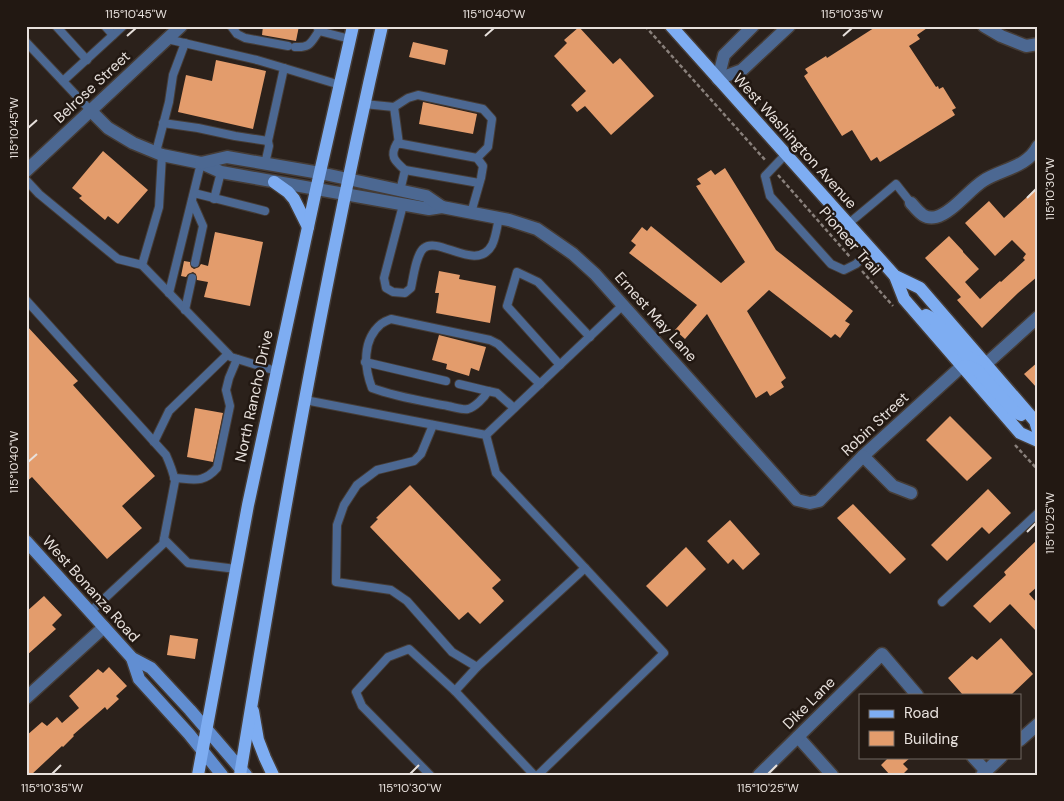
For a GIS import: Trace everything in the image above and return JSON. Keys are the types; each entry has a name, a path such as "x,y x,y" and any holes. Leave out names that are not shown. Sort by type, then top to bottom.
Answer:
{"main road":[{"name":"North Rancho Drive","path":"198,775 248,505 353,26"},
{"path":"242,773 251,702 305,400 345,194 382,26"},
{"name":"West Washington Avenue","path":"670,26 895,276 920,288 986,364 1036,426"},
{"path":"274,182 294,199 308,227"},
{"name":"West Washington Avenue","path":"895,276 899,303 962,366 1020,433 1038,441"},
{"path":"899,303 933,320 967,356 986,364"},
{"path":"962,366 977,370 1016,412 1036,426"},
{"path":"251,702 258,730 258,740 273,775"}],"street":[{"name":"Belrose Street","path":"26,171 181,26"},
{"path":"718,79 724,55 753,26"},
{"path":"718,79 742,70 789,26"},
{"path":"984,26 1001,36 1026,46 1038,44"},
{"name":"Ernest May Lane","path":"90,110 108,128 133,143 159,153 201,163 221,172 428,209 442,207 509,220 537,229 555,240 595,274 797,500 810,503"},
{"path":"911,203 925,217 936,217 946,212 982,182 1025,162 1036,151 1038,146"},
{"name":"Ernest May Lane","path":"201,163 226,158 320,173 426,196 442,207"},
{"path":"986,364 1038,317"},
{"name":"Robin Street","path":"810,503 819,501 863,456 962,366"},
{"path":"863,456 893,486 911,493"},
{"name":"West Bonanza Road","path":"26,541 132,658 151,668 207,729 242,773"},
{"path":"26,698 104,627"},
{"name":"Dike Lane","path":"759,775 882,654 916,694"},
{"name":"West Bonanza Road","path":"132,658 140,679 222,775"},
{"path":"1022,738 1038,724"},
{"path":"798,737 832,775"},
{"path":"974,758 984,773 1000,758"}],"lane":[{"path":"56,26 87,60"},
{"path":"105,26 113,35"},
{"path":"63,81 123,26"},
{"path":"231,26 237,34 245,38 292,47 302,48 309,45 318,29 350,39"},
{"path":"167,39 257,60 340,85"},
{"path":"26,42 90,110"},
{"path":"142,265 159,206 159,153 163,123 173,76 185,43"},
{"path":"265,164 268,141 284,68"},
{"path":"364,104 394,107 408,98 418,95 483,109 492,120 488,147 477,158"},
{"path":"394,107 398,144"},
{"path":"163,123 268,141"},
{"path":"398,144 477,158 483,166 471,213"},
{"path":"398,144 393,151 394,160 405,170 480,183"},
{"path":"786,155 765,176 770,196 831,264 844,270 856,264 871,250"},
{"path":"169,293 201,163"},
{"path":"400,191 405,170"},
{"path":"214,199 221,172"},
{"path":"26,180 39,194 118,259 142,265 231,357 276,371"},
{"path":"848,224 896,184 911,203"},
{"path":"194,193 265,211"},
{"path":"192,201 203,226 195,263"},
{"path":"403,204 384,278 386,288 393,292 405,293 411,288 418,259 423,248 431,245 476,256 486,252 493,244 499,218"},
{"path":"560,365 507,306 517,272 538,282 590,337"},
{"path":"185,310 192,278"},
{"path":"26,300 166,455 175,481 163,544 90,612"},
{"path":"486,435 623,305"},
{"path":"488,391 476,404 467,409 429,403 372,388 365,362 372,333 381,324 391,319 490,340 498,344 540,384"},
{"path":"154,442 169,411 228,354"},
{"path":"174,478 204,479 210,476 217,468 230,406 226,390 228,378 237,359"},
{"path":"365,362 446,381"},
{"path":"459,384 497,393 514,408"},
{"path":"305,400 486,435"},
{"path":"433,425 421,454 414,461 377,470 358,485 344,505 337,526 336,582 391,590 407,601 452,652 477,667"},
{"path":"430,775 362,706 356,692 388,657 409,649 455,691 536,775 664,652 496,473 486,435"},
{"path":"942,602 1038,513"},
{"path":"164,539 188,563 236,569"},
{"path":"455,691 477,667 585,568"}],"path":[{"name":"Pioneer Trail","path":"645,26 856,264 899,303"},
{"path":"1012,441 1038,470"}],"building":[{"path":"263,26 299,26 296,41 262,35"},
{"path":"877,26 930,26 917,35 920,39 909,46 936,87 938,86 939,89 943,87 956,108 952,110 955,115 880,162 877,157 871,161 852,130 842,136 804,76 808,73 805,69 826,56 827,58"},
{"path":"579,27 613,64 620,58 654,96 611,135 585,106 577,112 571,105 586,91 554,56 567,43 564,40"},
{"path":"413,42 448,50 445,65 409,57"},
{"path":"216,60 266,71 253,129 178,112 186,75 212,81"},
{"path":"423,102 477,114 473,134 419,124"},
{"path":"103,151 148,190 118,224 108,216 105,220 79,198 82,196 72,188"},
{"path":"725,168 776,250 853,311 845,321 850,324 840,338 835,334 831,338 769,290 747,311 786,378 781,382 784,387 770,396 767,391 756,398 707,314 685,339 675,330 697,305 629,253 636,245 631,241 642,227 647,231 651,226 721,283 745,262 696,186 701,184 697,179 711,170 715,175"},
{"path":"1038,187 1038,276 982,328 957,300 961,297 925,258 949,236 979,269 965,282 980,299 1025,260 1023,258 1026,254 1012,240 995,256 965,223 989,201 1004,218"},
{"path":"215,232 263,242 250,306 204,297 208,282 197,280 196,274 193,272 186,277 181,276 184,261 190,262 191,267 194,269 201,264 208,266"},
{"path":"439,271 460,275 459,279 496,286 490,323 436,313 439,293 435,293"},
{"path":"26,325 78,381 73,385 155,476 122,506 142,528 107,559 32,477 26,482"},
{"path":"439,335 486,347 479,371 471,368 469,376 446,369 447,364 432,360"},
{"path":"1038,362 1038,389 1024,374"},
{"path":"195,408 223,413 213,462 187,457"},
{"path":"950,416 992,458 967,481 926,440"},
{"path":"410,485 501,580 492,588 504,601 480,624 468,612 459,620 370,527 378,519 376,518"},
{"path":"988,489 1011,513 989,534 982,527 947,561 931,545"},
{"path":"853,504 906,559 890,574 837,518"},
{"path":"730,520 760,554 743,570 733,559 728,564 707,541"},
{"path":"1038,539 1038,586 1029,594 1038,604 1038,633 1010,604 990,623 973,606 1006,575 1004,572"},
{"path":"686,547 706,569 667,607 646,586"},
{"path":"44,596 62,615 52,625 56,629 26,656 26,612"},
{"path":"170,635 198,639 195,659 167,655"},
{"path":"1001,638 1033,674 1012,694 962,694 948,678 972,656 977,660"},
{"path":"109,667 127,686 116,696 119,699 107,710 105,707 31,775 26,775 26,736 42,722 47,726 57,717 62,723 79,708 69,696 98,669 103,673"},
{"path":"888,758 910,758 903,764 908,769 902,775 890,775 881,765"}]}
